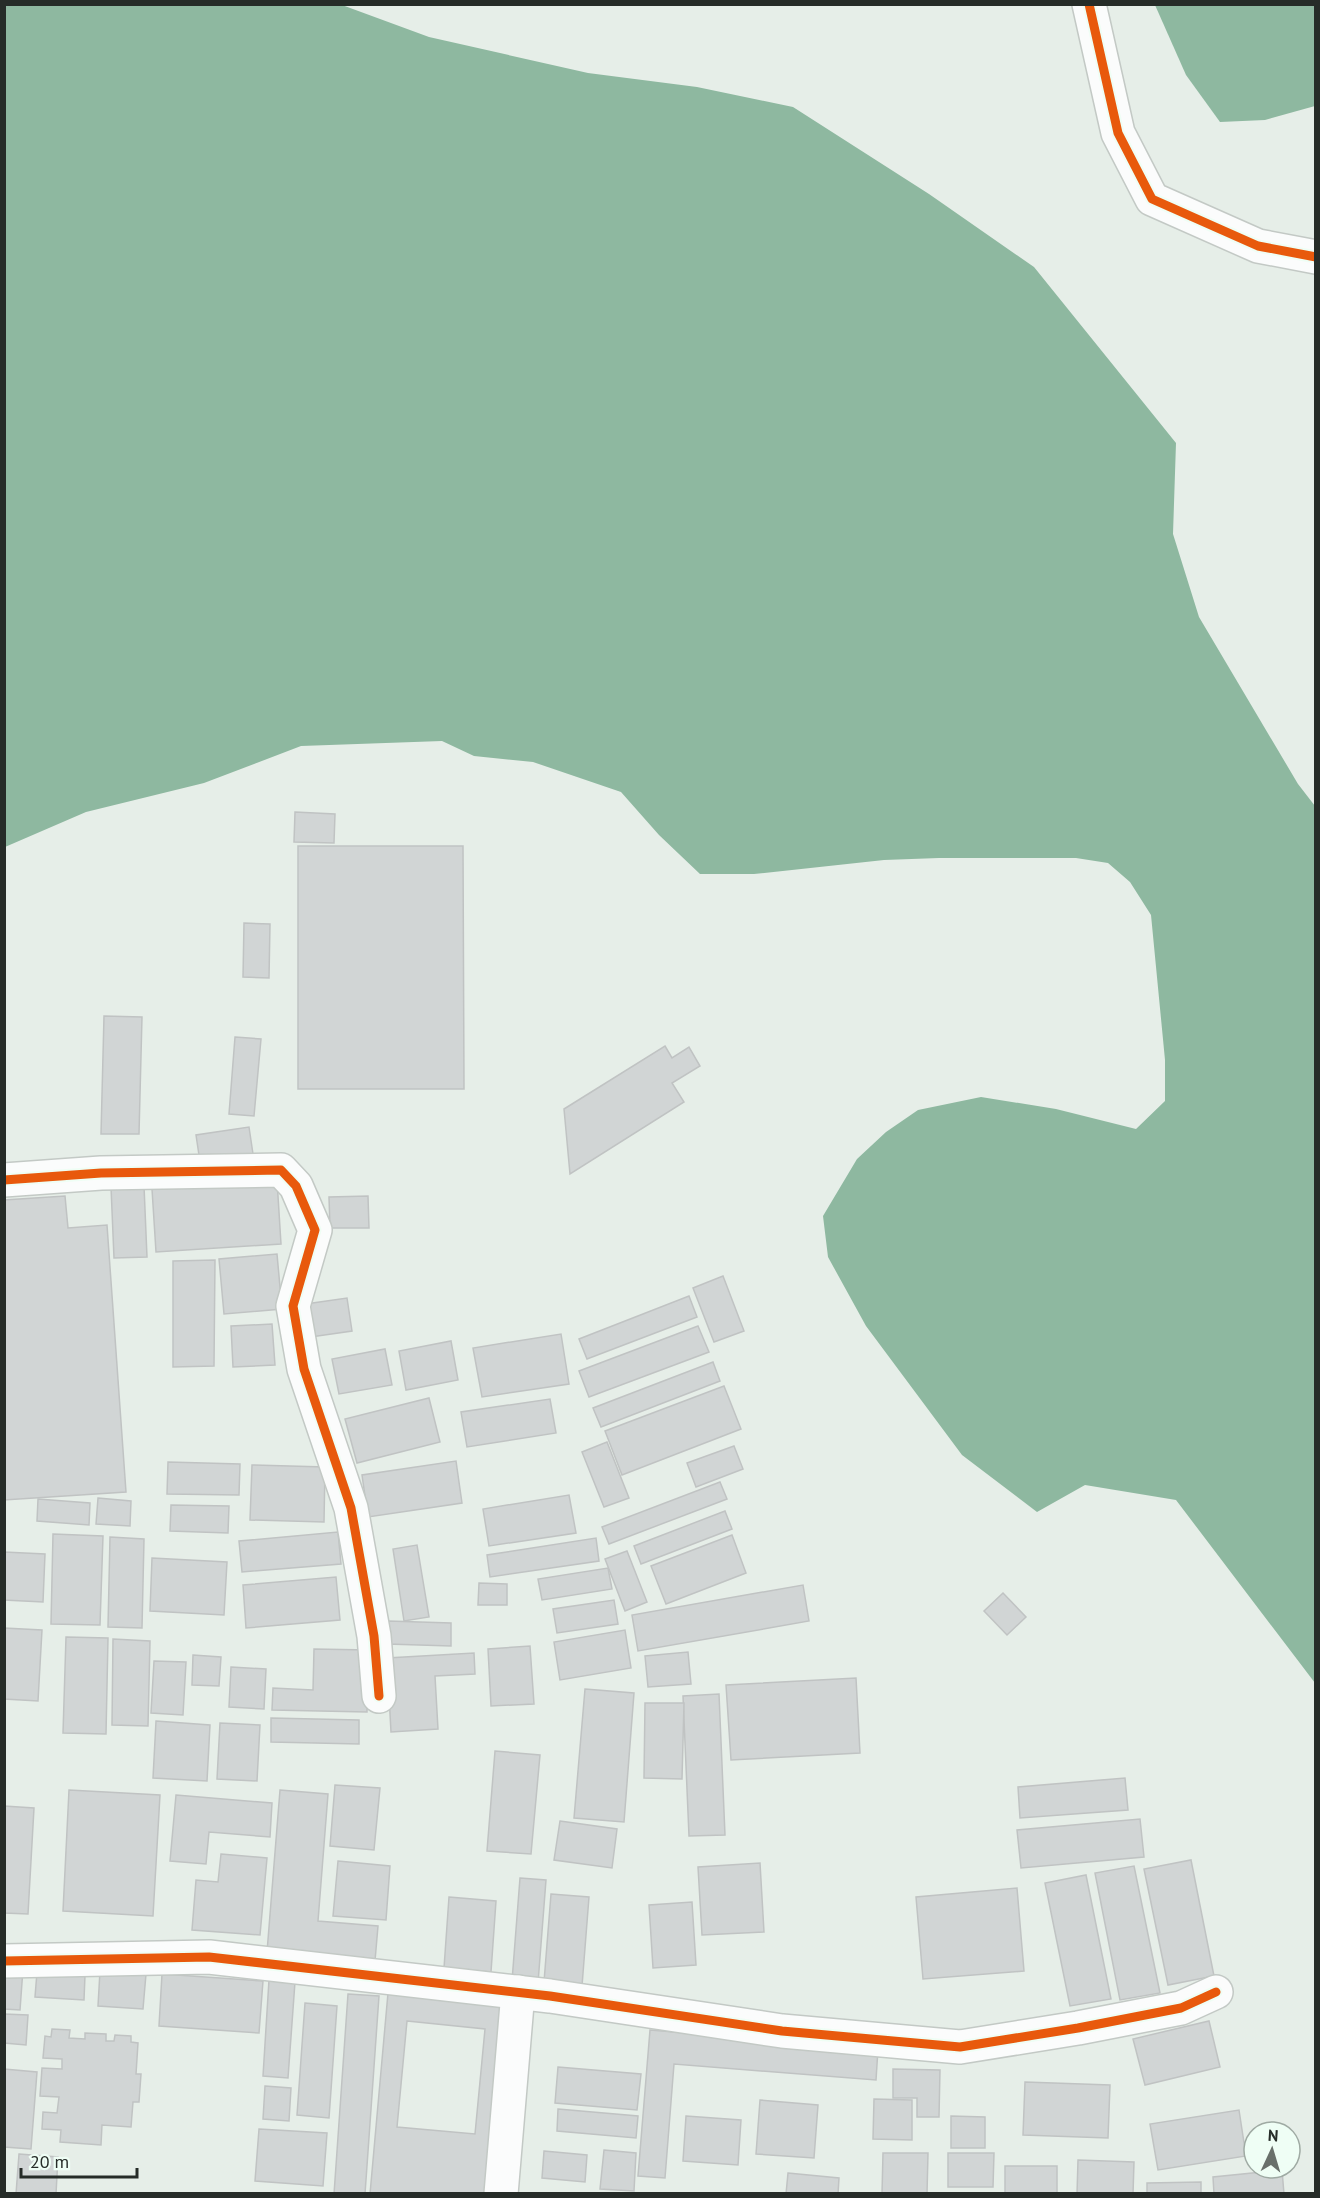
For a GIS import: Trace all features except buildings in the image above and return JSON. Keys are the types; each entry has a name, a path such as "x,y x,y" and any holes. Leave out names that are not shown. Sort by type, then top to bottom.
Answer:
{"street":[{"path":"1089,4 1118,133 1152,200 1258,246 1316,257"},
{"path":"4,1180 101,1173 281,1170 296,1186 315,1230 293,1306 304,1369 351,1508 375,1636 379,1696"},
{"path":"4,1961 209,1957 518,1992 782,2031 960,2047 1181,2008 1216,1992"},
{"path":"501,2193 518,1992"}],"shaded area":[{"path":"5,4 342,5 429,37 588,73 697,87 793,107 929,194 1034,267 1176,443 1173,534 1199,617 1298,784 1315,806 1315,1683 1176,1500 1085,1485 1037,1512 962,1455 866,1326 828,1257 823,1216 857,1159 886,1132 918,1110 981,1097 1056,1109 1136,1129 1165,1101 1165,1060 1151,915 1130,882 1108,863 1076,858 939,858 884,860 754,874 700,874 659,835 621,792 533,762 474,756 442,741 301,746 204,783 86,812 5,847"},
{"path":"1155,5 1315,5 1315,106 1265,120 1220,122 1186,75"}],"cycle path":[{"path":"1089,4 1118,133 1152,199 1258,246 1316,257"},
{"path":"4,1180 101,1173 281,1170 296,1186 315,1230 293,1306 304,1369 351,1508 374,1636 379,1696"},
{"path":"4,1961 209,1957 550,1996 782,2031 960,2047 1181,2008 1216,1992"}]}
